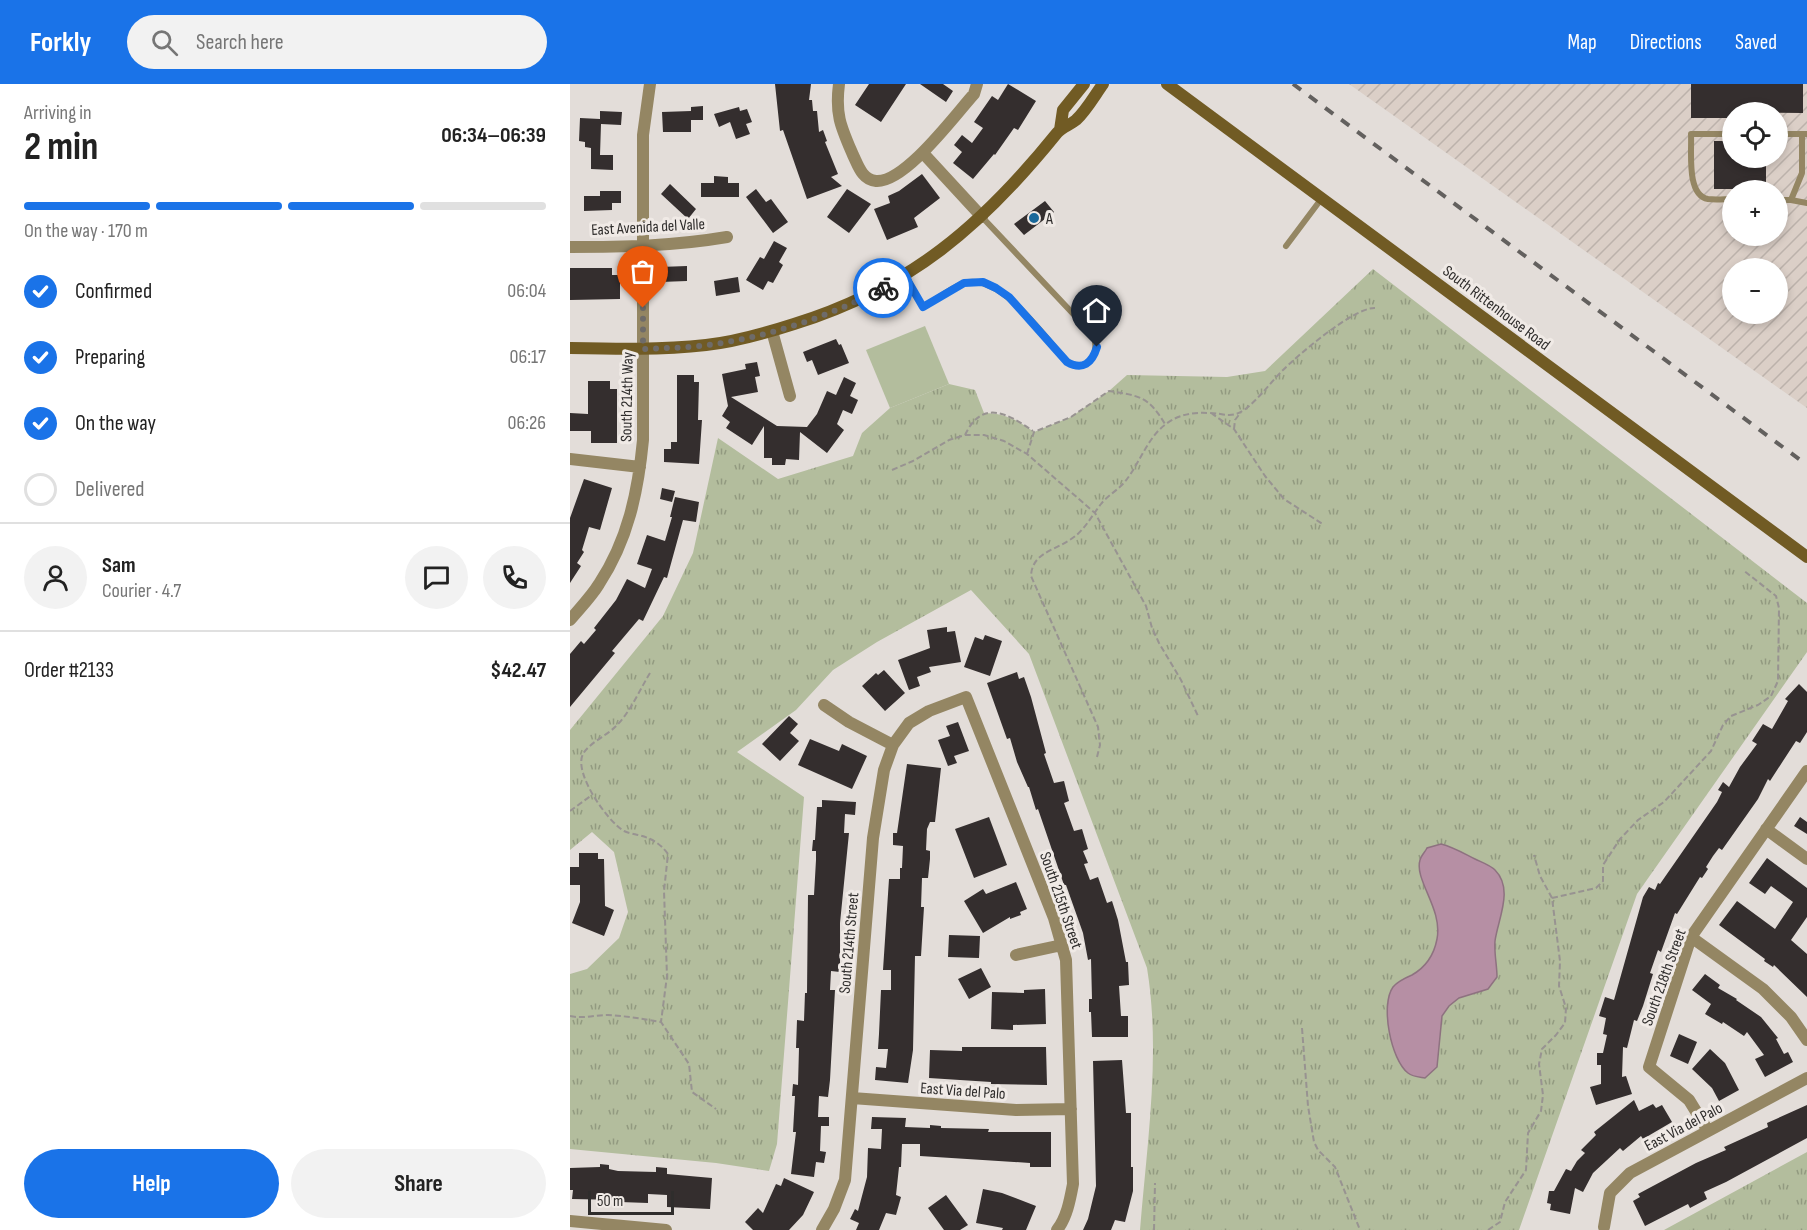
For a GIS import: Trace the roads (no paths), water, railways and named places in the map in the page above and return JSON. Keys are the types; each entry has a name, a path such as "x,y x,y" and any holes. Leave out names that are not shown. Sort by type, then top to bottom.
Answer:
{"main road":[{"path":"1060,130 1063,110 1083,84"},
{"path":"570,348 643,349 708,345 772,332 826,314 905,276 946,248 982,217 1060,130 1077,119 1103,84"},
{"name":"South Rittenhouse Road","path":"1167,84 1807,557"}],"street":[{"name":"South 214th Way","path":"570,620 599,585 618,550 633,509 640,467 643,440 643,135 650,84"},
{"path":"839,84 837,104 840,125 862,175 874,182 890,179 923,153 974,94 977,84"},
{"path":"923,153 982,217"},
{"name":"East Avenida del Valle","path":"570,246 643,246 688,243 727,237"},
{"path":"772,332 790,396"},
{"path":"570,459 640,467"},
{"name":"South 214th Street","path":"822,1230 834,1209 845,1180 873,838 884,770 893,745 909,723 929,711 966,697"},
{"name":"South 215th Street","path":"966,697 1054,918 1062,945 1067,976 1073,1185 1070,1203 1062,1224 1057,1230"},
{"path":"824,705 849,722 893,745"},
{"name":"South 218th Street","path":"1708,1131 1689,1100 1649,1068 1691,937 1807,771"},
{"path":"1766,829 1807,859"},
{"path":"1691,937 1763,989 1791,1017 1807,1040"},
{"path":"1016,955 1062,945"},
{"name":"East Via del Palo","path":"1604,1227 1610,1193 1630,1173 1807,1078"},
{"name":"East Via del Palo","path":"852,1098 1016,1110 1071,1110"},
{"path":"570,1221 583,1226 666,1230"}],"lane":[{"path":"1722,134 1691,134 1692,182 1701,196 1707,199 1722,199"},
{"path":"1788,134 1804,134 1802,173 1791,200 1807,203"},
{"path":"1286,246 1322,198"},
{"path":"905,276 923,307 964,283 983,282 1009,297 1067,362 1075,367 1083,365 1094,357 1097,347 1094,336 982,217"}],"railway":[{"path":"1293,84 1807,465"}],"place":[{"name":"A","path":"1034,218"}]}
